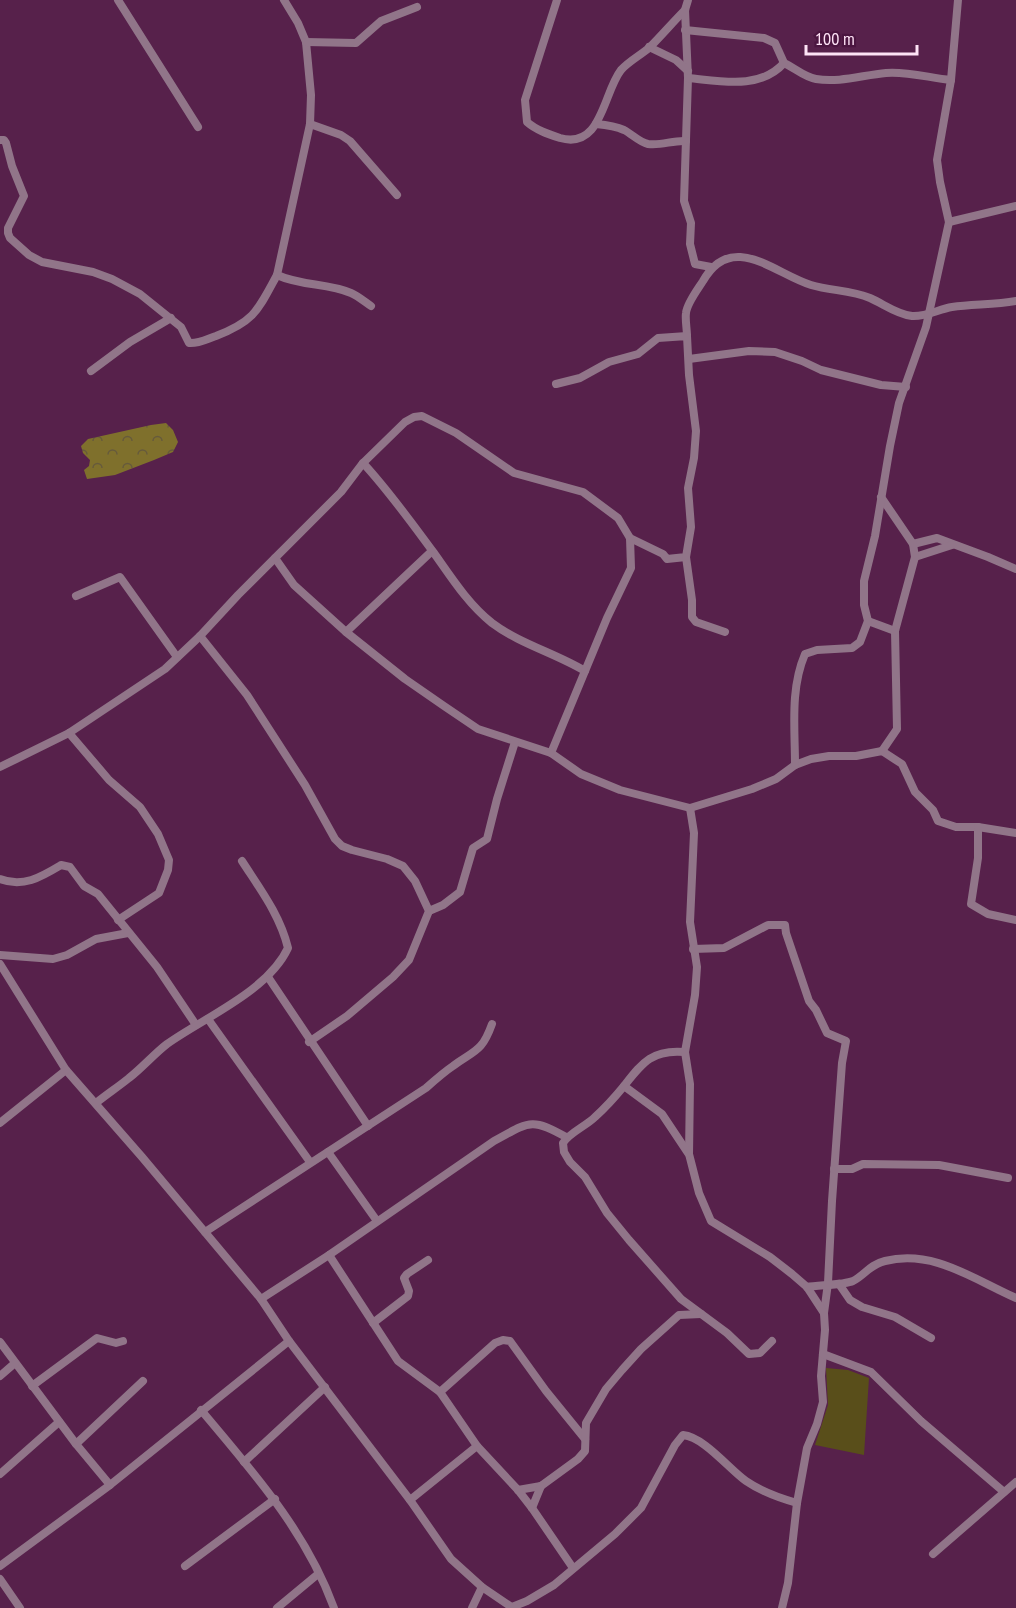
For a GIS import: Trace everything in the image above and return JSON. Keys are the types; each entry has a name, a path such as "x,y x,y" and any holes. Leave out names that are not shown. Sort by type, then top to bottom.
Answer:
{"street":[{"path":"118,0 198,127"},
{"path":"0,140 6,143 24,196 8,228 10,238 28,255 42,262 93,272 140,294 181,327 189,343 226,332 252,318 277,275 310,124 311,95 306,42 284,0"},
{"path":"556,0 525,100 527,122 533,128 566,139 579,139 588,134 596,124 612,84 622,69 649,47 685,10"},
{"path":"688,0 685,10 688,75 684,201 691,223 691,253 695,264 711,267 729,259 749,258 811,285 855,293 892,310 912,316 951,307 997,305 1016,301"},
{"path":"795,765 794,695 806,654 817,650 852,648 860,642 868,621 864,605 864,581 875,536 899,403 921,342 949,222 937,160 951,80 957,0"},
{"path":"306,42 356,43 381,21 417,7"},
{"path":"686,30 765,38 775,43 784,63 795,68 802,75 817,80 838,80 889,72 951,80"},
{"path":"649,47 676,60 688,75 753,81 775,73 784,63"},
{"path":"310,124 341,135 350,141 396,195"},
{"path":"596,124 625,130 646,144 674,140 686,141"},
{"path":"949,222 1016,206"},
{"path":"711,267 686,311 689,375 696,431 688,488 691,527 686,558 692,616 696,622 725,632"},
{"path":"277,275 295,282 352,294 371,306"},
{"path":"91,371 130,342 171,318"},
{"path":"556,384 580,378 609,362 638,354 658,338 687,336"},
{"path":"689,358 749,351 775,352 821,370 881,385 906,387"},
{"path":"0,767 69,733 165,669 341,492 363,463 405,422 422,416 456,433 514,473 583,492 618,518 630,538 631,568 551,753"},
{"path":"363,463 394,498 470,601 491,622 515,638 565,658 585,671"},
{"path":"881,497 913,544 915,557 895,631 897,729 882,751"},
{"path":"630,538 663,554 667,560 686,558"},
{"path":"913,544 937,538 988,556 1016,569"},
{"path":"915,557 952,545"},
{"path":"346,632 432,551"},
{"path":"275,558 294,585 346,632 405,679 478,729 551,753 581,774 620,790 690,808 752,789 776,779 795,765 811,759 856,756 882,751 902,764 915,792 933,810 938,821 956,827 978,827 1016,833"},
{"path":"76,596 120,577 177,657"},
{"path":"868,621 895,631"},
{"path":"200,636 247,695 305,785 335,838 342,846 387,858 403,866 415,881 429,911"},
{"path":"69,733 109,780 140,807 158,834 169,860 168,870 159,893 118,920"},
{"path":"309,1042 346,1016 401,969 409,960 429,911 443,905 460,892 473,848 487,839 515,742"},
{"path":"690,808 694,833 690,903 693,949 697,967 695,995 684,1052 690,1084 689,1154 699,1194 711,1221 770,1257 807,1287 824,1313"},
{"path":"978,827 978,858 971,904 988,914 1016,920"},
{"path":"96,1103 130,1078 165,1046 268,977 288,948 282,928 263,892 242,861"},
{"path":"0,879 19,883 38,879 61,865 70,867 84,886 98,894 157,967 196,1025"},
{"path":"693,949 724,948 768,925 785,925 809,1001 828,1033 846,1041 842,1063 828,1283 824,1313 821,1376 823,1402 807,1448 797,1503 795,1541 782,1608"},
{"path":"0,955 53,959 67,955 96,939 128,933"},
{"path":"0,964 66,1070 261,1299 289,1341 410,1500 451,1559 482,1587 513,1607 554,1585 615,1534 641,1508 675,1445 683,1435 695,1439 744,1480 775,1496 797,1503"},
{"path":"268,977 309,1042 368,1126"},
{"path":"208,1019 310,1162"},
{"path":"205,1232 426,1088 477,1050 486,1039 492,1024"},
{"path":"684,1052 669,1050 657,1054 637,1069 594,1119 566,1137 562,1143 564,1152 570,1162 585,1177 607,1213 628,1240 681,1299 728,1333 749,1354 760,1353 772,1341"},
{"path":"0,1123 66,1070"},
{"path":"624,1086 662,1114 689,1154"},
{"path":"261,1299 494,1141 523,1125 542,1124 566,1137"},
{"path":"328,1152 377,1221"},
{"path":"834,1169 852,1169 863,1164 939,1165 1008,1178"},
{"path":"329,1255 398,1360 440,1392 477,1446 532,1508 573,1568"},
{"path":"807,1287 853,1281 869,1267 884,1261 907,1258 936,1262 968,1273 1016,1298"},
{"path":"373,1323 408,1296 409,1291 404,1278 428,1260"},
{"path":"839,1284 850,1300 862,1307 895,1317 931,1338"},
{"path":"679,1315 681,1299"},
{"path":"518,1490 541,1486 578,1460 585,1451 586,1423 606,1389 641,1349 679,1315 701,1314"},
{"path":"32,1386 97,1338 116,1343 123,1341"},
{"path":"440,1392 495,1343 502,1340 510,1341 585,1439"},
{"path":"0,1566 110,1485 289,1341"},
{"path":"0,1342 59,1422 110,1485"},
{"path":"823,1354 871,1372 921,1421 1004,1492"},
{"path":"0,1377 15,1363"},
{"path":"76,1444 143,1381"},
{"path":"244,1462 326,1387"},
{"path":"201,1410 275,1499 307,1549 334,1608"},
{"path":"0,1474 59,1422"},
{"path":"410,1500 477,1446"},
{"path":"933,1554 1016,1482"},
{"path":"532,1508 541,1486"},
{"path":"185,1566 275,1499"},
{"path":"277,1608 318,1574"},
{"path":"0,1579 20,1608"},
{"path":"472,1608 482,1587"}],"green space":[{"path":"166,423 173,430 178,442 173,452 115,475 87,479 84,470 89,466 90,460 83,453 81,446 88,439"}],"shaded area":[{"path":"826,1368 848,1370 869,1378 864,1455 815,1445 828,1405"}]}
